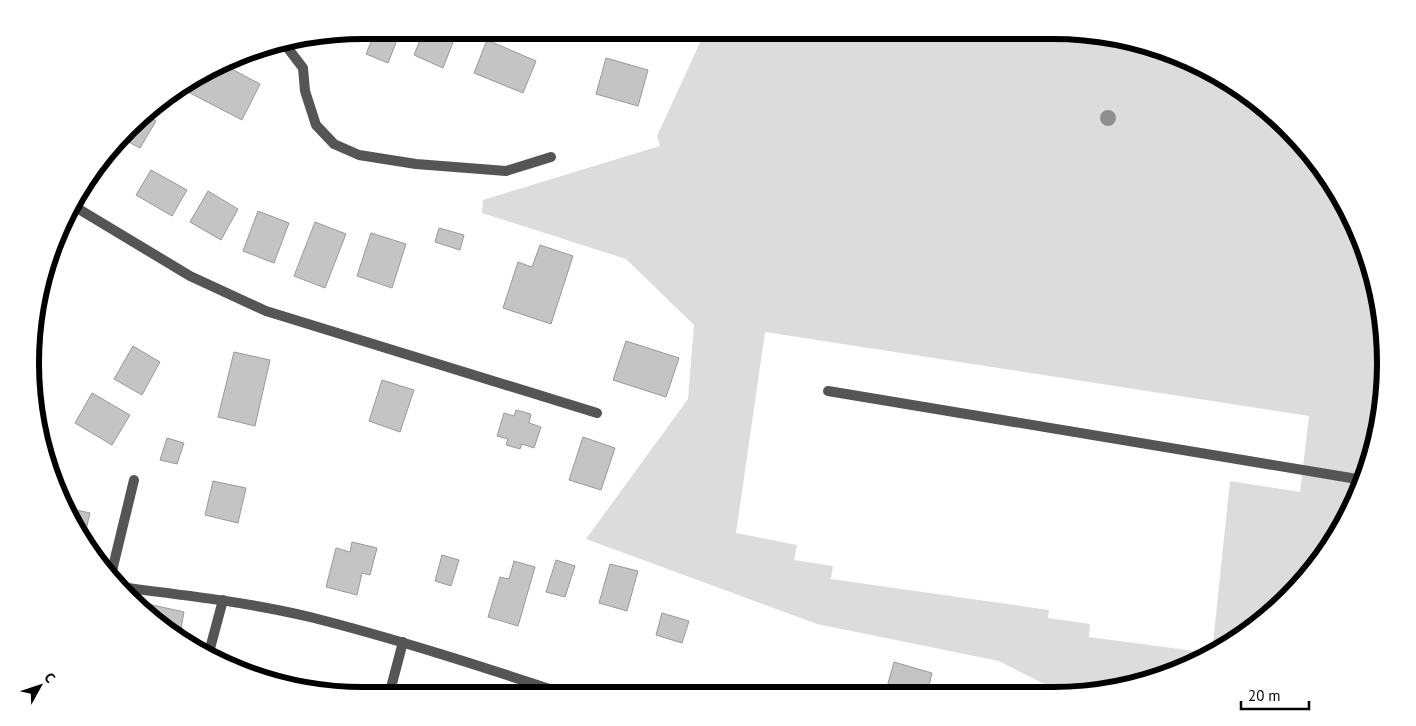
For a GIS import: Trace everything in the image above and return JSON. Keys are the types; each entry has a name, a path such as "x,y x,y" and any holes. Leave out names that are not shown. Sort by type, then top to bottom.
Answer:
{"street":[{"path":"288,48 303,68 305,91 316,125 334,144 359,155 416,164 506,171 550,157"},
{"path":"78,209 190,276 266,311 597,413"},
{"path":"828,391 1356,479"},
{"path":"113,569 134,480"},
{"path":"129,587 223,600 308,617 403,642 543,687"},
{"path":"210,649 223,600"},
{"path":"392,687 403,642"}],"shaded area":[{"path":"702,39 1074,39 1116,45 1157,56 1177,63 1215,82 1267,119 1297,149 1334,201 1353,239 1366,279 1377,342 1377,384 1371,426 1360,467 1353,487 1334,525 1297,577 1267,607 1233,633 1213,645 1230,481 1300,492 1309,416 765,332 736,533 797,545 794,560 833,566 831,579 1049,610 1048,618 1090,624 1089,637 1200,652 1157,670 1116,681 1074,687 1050,687 999,661 817,624 586,539 688,399 694,325 626,259 482,213 483,200 660,146 657,136"}],"building":[{"path":"372,39 397,39 388,63 366,54"},
{"path":"420,39 454,39 443,68 414,55"},
{"path":"487,40 536,61 523,93 474,73"},
{"path":"606,58 648,70 638,106 596,94"},
{"path":"229,68 260,84 242,120 190,93 193,87"},
{"path":"150,118 156,121 140,148 127,141"},
{"path":"151,170 187,190 172,216 136,195"},
{"path":"208,191 238,209 221,240 190,222"},
{"path":"258,211 289,223 274,263 243,251"},
{"path":"315,222 346,234 325,288 294,276"},
{"path":"439,228 464,235 460,250 435,242"},
{"path":"371,233 406,244 392,288 357,276"},
{"path":"540,245 573,256 551,324 503,308 518,262 532,267"},
{"path":"626,341 679,358 666,397 613,380"},
{"path":"133,346 160,362 142,395 114,379"},
{"path":"234,352 270,360 255,426 218,417"},
{"path":"382,380 414,390 400,432 369,421"},
{"path":"92,393 130,415 112,445 75,423"},
{"path":"516,410 531,414 529,423 541,427 534,448 522,444 520,449 506,445 508,439 497,436 504,413 514,416"},
{"path":"583,437 615,448 601,490 569,480"},
{"path":"167,438 184,443 177,464 160,460"},
{"path":"213,481 246,488 238,523 205,515"},
{"path":"74,509 90,513 86,531"},
{"path":"352,542 377,548 370,575 362,573 357,595 326,587 336,548 350,552"},
{"path":"442,555 459,560 451,586 435,581"},
{"path":"556,560 575,566 565,597 546,592"},
{"path":"514,561 535,567 518,626 488,617 500,577 509,579"},
{"path":"610,564 638,571 627,611 599,603"},
{"path":"148,604 184,612 181,631 149,607"},
{"path":"662,613 689,621 682,643 656,635"},
{"path":"894,662 932,673 929,687 887,687"}]}
